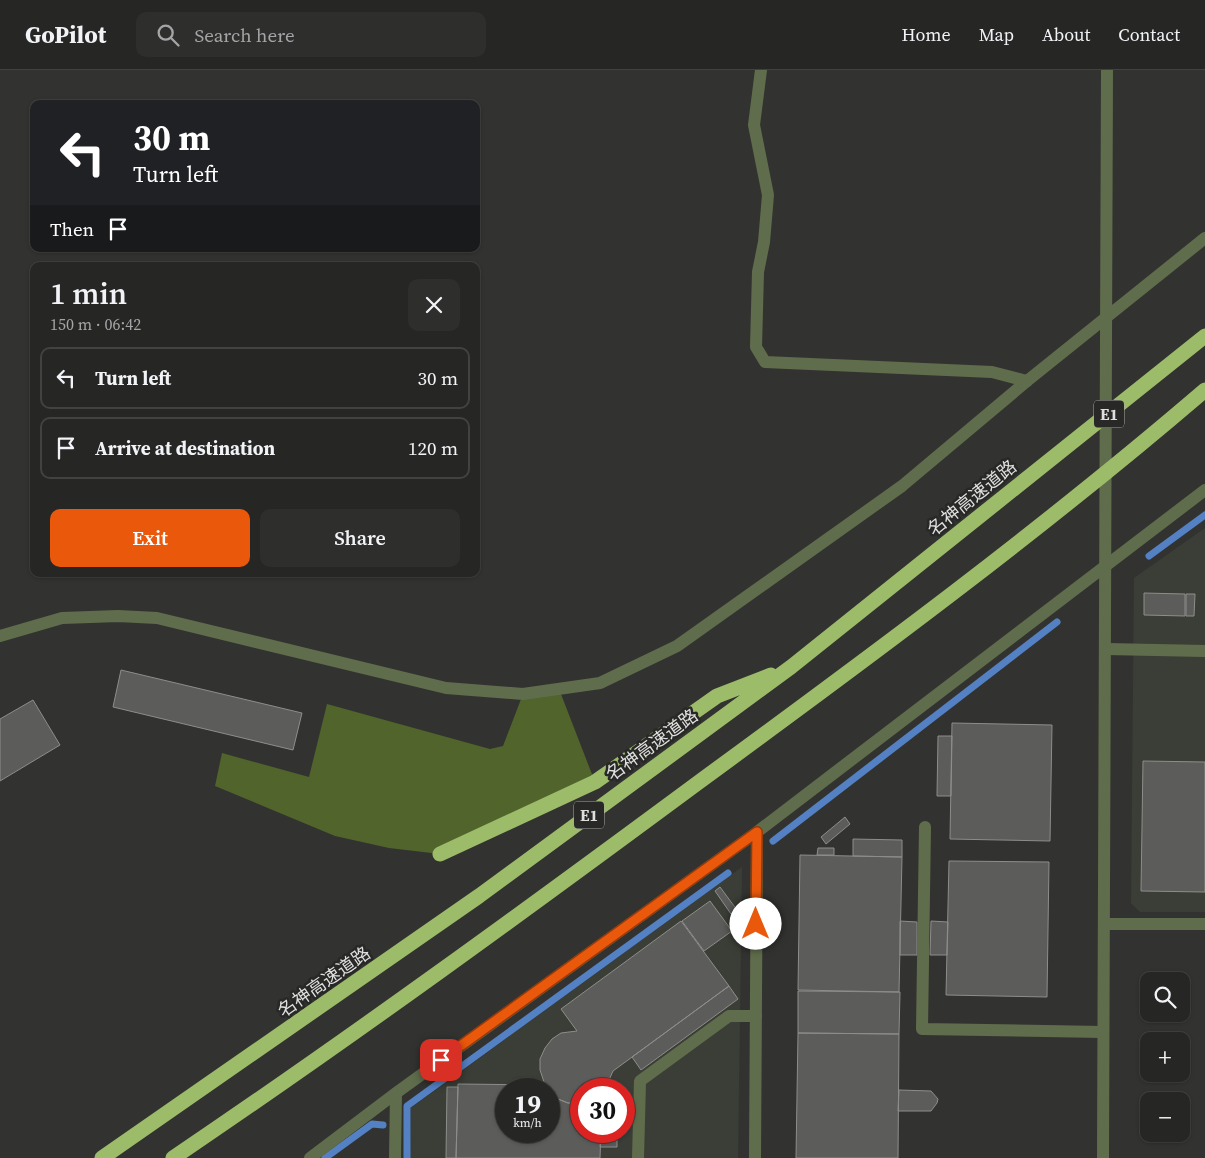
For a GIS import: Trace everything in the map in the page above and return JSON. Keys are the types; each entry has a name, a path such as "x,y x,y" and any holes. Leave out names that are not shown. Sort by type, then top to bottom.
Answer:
{"highway":[{"name":"名神高速道路","path":"102,1158 479,896 791,667 1205,336"},
{"name":"E1","path":"173,1158 284,1083 560,884 907,629 1060,509 1205,390"},
{"path":"440,854 595,782 717,696 791,667"}],"street":[{"path":"761,70 754,125 768,195 764,242 758,272 756,347 766,362 992,372 1027,381"},
{"path":"1103,1158 1108,70"},
{"path":"0,636 62,618 118,616 157,618 446,688 523,694 600,683 677,646 902,486 1027,381 1205,238"},
{"path":"310,1158 396,1093 757,832 1205,490"},
{"path":"1106,649 1205,651"},
{"path":"925,827 922,1029 1104,1032"},
{"path":"755,1158 757,832"},
{"path":"1104,924 1205,924"},
{"path":"638,1158 640,1081 730,1016 756,1016"},
{"path":"395,1158 396,1093"}],"shaded area":[{"path":"1205,528 1205,912 1140,912 1131,903 1134,578"},
{"path":"742,867 738,1158 410,1158 411,1108"}],"green space":[{"path":"559,689 595,782 440,854 389,848 335,836 215,786 222,753 309,777 327,704 490,749 503,746 523,694"}],"building":[{"path":"1144,593 1185,594 1185,616 1144,615"},
{"path":"1186,594 1195,594 1194,616 1186,616"},
{"path":"121,670 302,713 293,750 113,707"},
{"path":"33,700 60,745 0,781 0,719"},
{"path":"952,723 1052,725 1050,841 950,839"},
{"path":"938,736 952,736 951,796 937,796"},
{"path":"1143,761 1205,762 1205,892 1141,891"},
{"path":"845,817 850,824 826,844 821,837"},
{"path":"853,839 902,840 902,857 853,856"},
{"path":"818,848 834,848 834,855 817,855"},
{"path":"800,855 902,857 899,992 798,990"},
{"path":"949,861 1049,862 1047,997 946,995"},
{"path":"720,887 737,910 731,914 715,891"},
{"path":"710,901 732,931 704,951 682,921"},
{"path":"681,921 729,986 613,1071 610,1078 570,1078 570,1103 560,1100 560,1078 543,1078 540,1070 540,1059 552,1039 561,1033 577,1031 561,1009"},
{"path":"900,921 917,922 917,955 900,955"},
{"path":"931,921 948,922 947,955 930,955"},
{"path":"729,986 738,999 641,1070 632,1057"},
{"path":"798,991 900,992 899,1034 798,1033"},
{"path":"798,1033 899,1034 898,1158 796,1158"},
{"path":"458,1084 495,1084 495,1143 560,1143 560,1100 570,1103 570,1143 601,1143 600,1158 456,1158"},
{"path":"447,1087 458,1087 456,1158 446,1158"},
{"path":"899,1090 931,1091 938,1099 937,1103 931,1111 898,1111"},
{"path":"600,1143 617,1143 617,1147 600,1147"}],"waterway":[{"path":"1149,556 1205,515"},
{"path":"773,841 1057,622"},
{"path":"407,1158 407,1106 728,873"},
{"path":"325,1158 372,1124 383,1125"}],"route":[{"path":"441,1060 757,832 756,924"}]}
